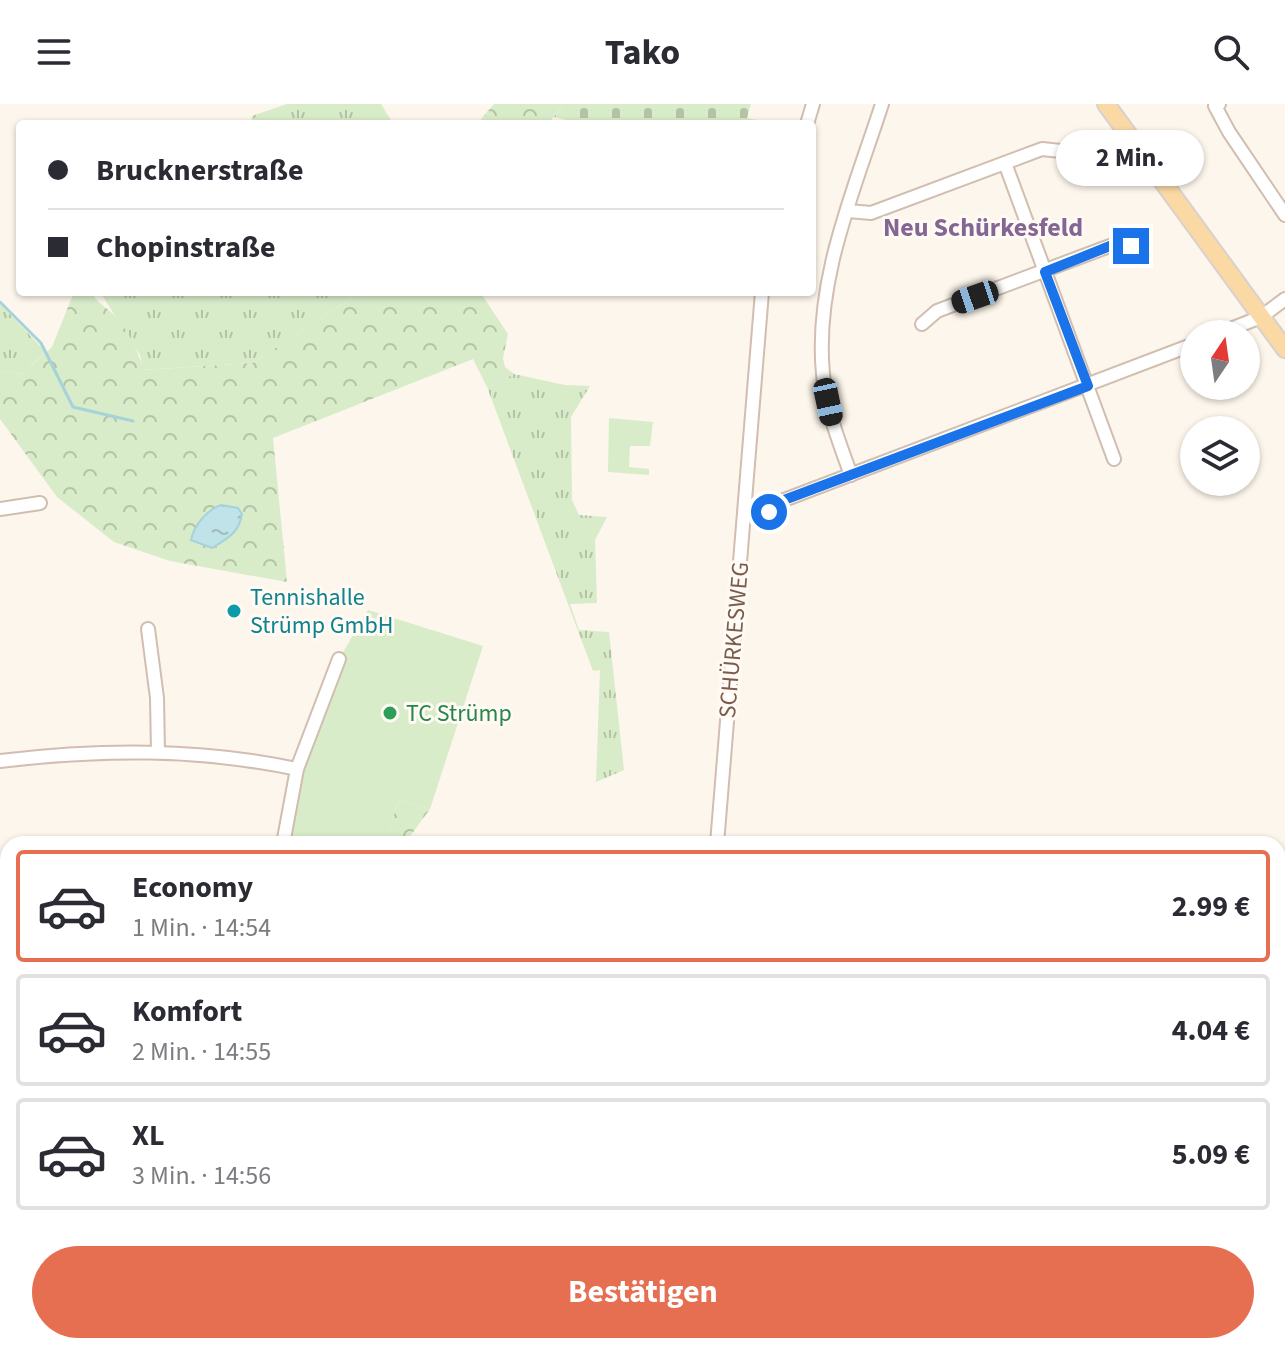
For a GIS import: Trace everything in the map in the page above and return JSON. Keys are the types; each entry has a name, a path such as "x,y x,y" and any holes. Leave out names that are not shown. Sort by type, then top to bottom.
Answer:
{"main road":[{"path":"1106,104 1285,349"}],"street":[{"path":"851,475 834,428 823,376 821,341 829,272 882,104"},
{"path":"1219,104 1215,106 1229,132 1285,215"},
{"path":"848,211 871,213 1042,149 1061,151"},
{"path":"1005,163 1114,459"},
{"path":"922,324 937,311 1115,244 1131,246"},
{"name":"SCHÜRKESWEG","path":"718,836 762,296"},
{"path":"1253,320 1285,299"},
{"path":"769,512 784,500 1180,350"},
{"path":"0,509 40,503"},
{"path":"148,629 147,643 157,698 158,752"},
{"path":"284,836 297,769 339,659"},
{"path":"0,761 67,753 158,752 247,759 297,769"}],"green space":[{"path":"287,104 381,104 391,120 252,120 252,116"},
{"path":"494,104 564,104 551,120 480,120"},
{"path":"564,104 751,104 747,118 757,120 567,120 554,117"},
{"path":"72,296 94,296 110,311 132,340 144,370 253,363 354,296 483,296 508,334 503,358 505,367 514,374 487,387 473,359 273,438 287,582 170,561 114,542 57,497 0,419 0,371 22,374 52,347"},
{"path":"103,296 354,296 253,363 143,370 140,355"},
{"path":"0,304 46,352 22,374 0,371"},
{"path":"514,374 565,385 590,386 571,417 572,500 579,515 607,517 595,540 597,603 570,604 579,630 609,632 624,770 596,782 600,670 593,671 487,387"},
{"path":"609,418 653,422 650,446 630,446 629,467 649,469 649,475 608,472"},
{"name":"TC Strümp","path":"368,610 483,646 430,809 399,800 387,836 284,836 297,769 339,659"},
{"path":"399,800 430,809 410,836 387,836"}],"water":[{"path":"221,505 238,508 242,514 235,530 212,548 191,540 202,519"}],"waterway":[{"path":"0,302 41,343 73,407 133,421"}],"place":[{"name":"Tennishalle Strümp GmbH","path":"234,611"},
{"name":"TC Strümp","path":"390,713"}],"district":[{"name":"Neu Schürkesfeld","path":"983,227"}],"route":[{"path":"769,512 784,500 1088,386 1045,272 1115,244 1131,246"}]}
